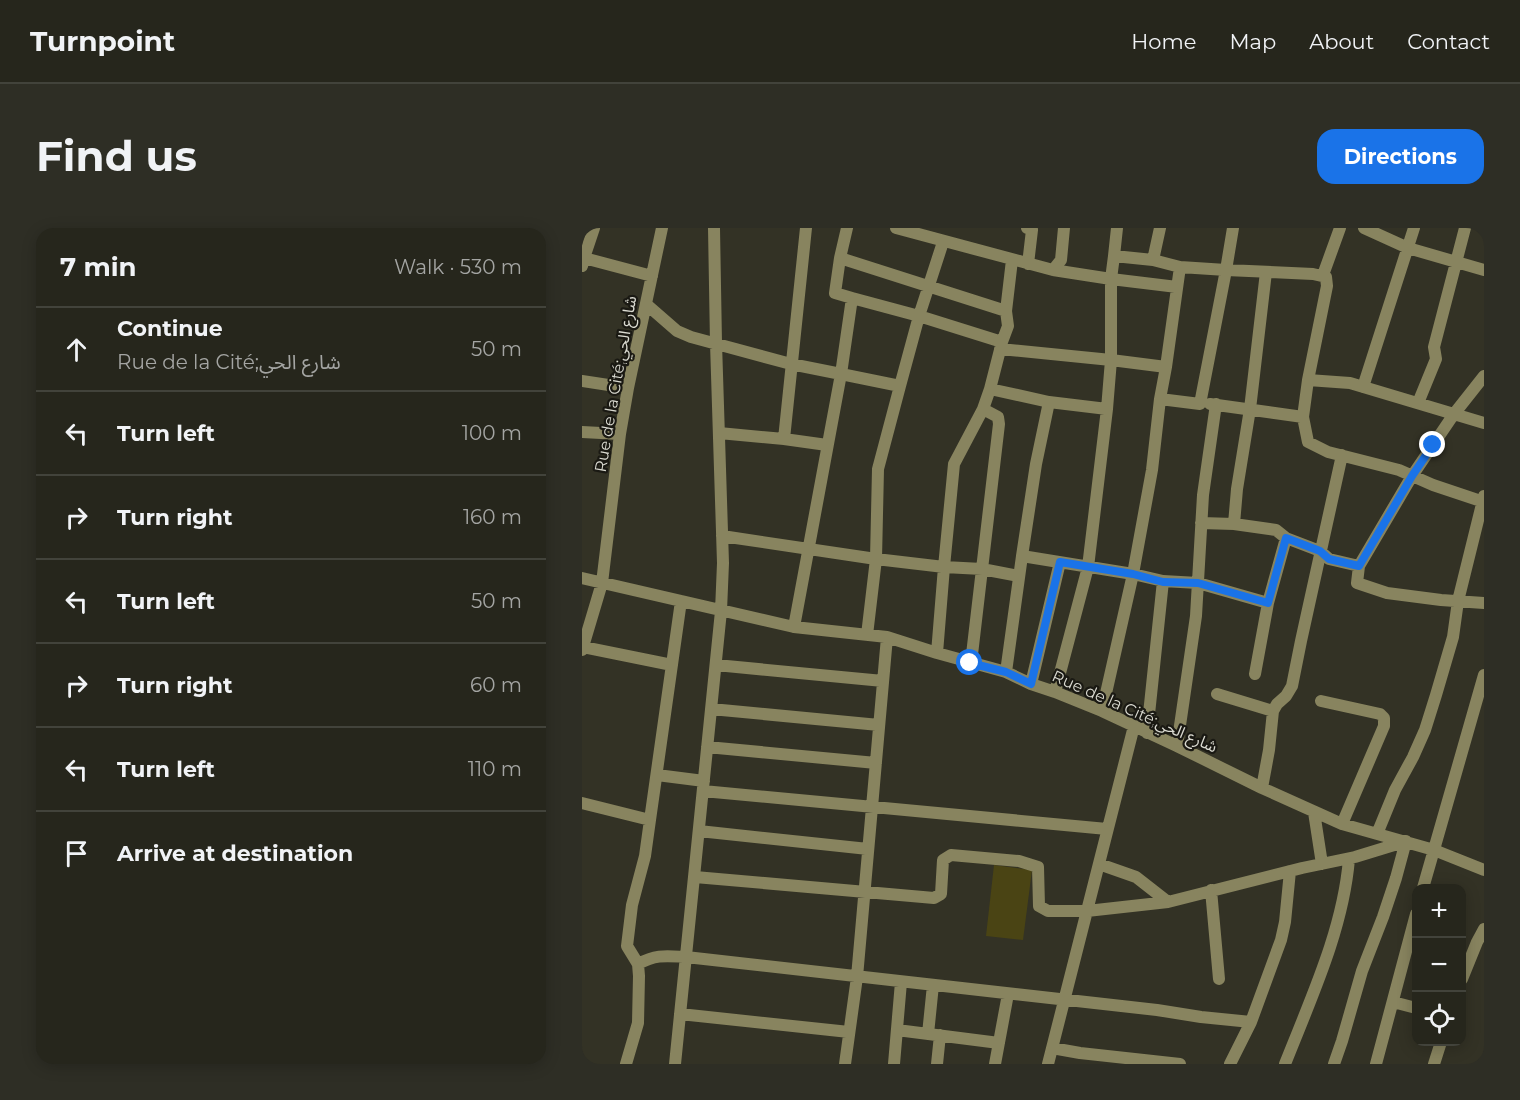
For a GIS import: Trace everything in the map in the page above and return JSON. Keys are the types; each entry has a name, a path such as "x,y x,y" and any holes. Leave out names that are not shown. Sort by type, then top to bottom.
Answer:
{"street":[{"path":"594,228 583,260 652,276"},
{"name":"Rue de la Cité;شارع الحي","path":"602,583 620,434 662,228"},
{"path":"675,1064 721,610 723,563 714,228"},
{"path":"784,439 806,228"},
{"path":"847,228 835,293 919,316 1001,346 1166,367"},
{"path":"896,228 1053,270 1177,287"},
{"path":"1027,228 1032,230 1028,264"},
{"path":"1053,270 1061,260 1064,228"},
{"path":"1055,692 1088,567 1107,409 1111,360 1111,279 1117,228"},
{"path":"1153,260 1160,228"},
{"path":"1200,404 1233,228"},
{"path":"1340,228 1323,275 1327,286 1303,417 1308,442 1328,452 1399,470 1433,485 1484,500 1458,601 1453,637 1425,730 1395,790 1377,834"},
{"path":"1364,228 1408,248 1484,270"},
{"path":"1363,387 1414,228"},
{"path":"1418,403 1436,359 1434,347 1465,228"},
{"path":"867,635 876,559 878,469 919,316 943,242"},
{"path":"1114,256 1153,260 1180,267 1313,274 1326,278"},
{"path":"840,258 1006,311"},
{"path":"937,653 954,464 983,409 1008,326 1006,311 1012,260"},
{"path":"1102,711 1133,574 1152,470 1180,267"},
{"path":"1234,524 1237,489 1251,409 1266,272"},
{"path":"794,627 841,374 852,298"},
{"path":"646,304 677,331 691,337 791,364 900,386"},
{"path":"1484,376 1454,414 1412,476 1359,566 1357,583 1387,593 1484,603"},
{"path":"1308,380 1363,387 1484,423"},
{"path":"582,381 628,388"},
{"path":"990,389 1049,402 1107,409"},
{"path":"1160,399 1216,404 1303,417"},
{"path":"1006,672 1036,464 1049,402"},
{"path":"1178,746 1196,615 1203,495 1216,404"},
{"path":"970,663 999,423 998,417 983,409"},
{"path":"582,432 620,434"},
{"path":"719,433 827,445"},
{"path":"1262,788 1273,711 1292,686 1342,456"},
{"path":"1202,523 1234,524 1276,530 1286,538 1320,551 1329,559 1359,566"},
{"path":"722,536 876,559 982,569 1019,576"},
{"path":"1255,674 1268,603 1286,538"},
{"path":"1022,556 1133,574 1163,582 1198,583 1268,603"},
{"path":"1031,684 1060,562"},
{"name":"Rue de la Cité;شارع الحي","path":"582,578 794,627 887,637 1006,672 1102,711 1342,824 1434,850 1484,870"},
{"path":"1147,733 1163,582"},
{"path":"602,583 583,649 672,665"},
{"path":"626,1064 638,1023 639,964 627,946 632,905 645,856 681,601"},
{"path":"844,1064 857,977 887,637"},
{"path":"716,665 883,681"},
{"path":"1424,884 1483,681"},
{"path":"1216,693 1273,711"},
{"path":"1321,701 1380,714 1384,718 1384,726 1342,824"},
{"path":"711,709 879,725"},
{"path":"1048,1064 1134,726"},
{"path":"707,747 876,763"},
{"path":"657,775 704,786 872,806 1107,829"},
{"path":"582,804 650,820"},
{"path":"1314,812 1322,864"},
{"path":"699,831 868,849"},
{"path":"694,877 933,898 940,894 943,860 951,855 1018,861 1038,867 1039,906 1048,911 1087,911 1168,902 1290,871 1349,859 1406,841"},
{"path":"1334,1064 1362,971 1386,907 1406,841"},
{"path":"1285,1064 1337,926 1349,859"},
{"path":"1099,864 1136,877 1168,902"},
{"path":"1230,1064 1251,1022 1281,940 1290,871"},
{"path":"1211,890 1219,979"},
{"path":"1466,965 1484,929"},
{"path":"1376,1064 1393,1002 1412,948"},
{"path":"639,964 651,957 686,957 1251,1022"},
{"path":"894,1064 901,982"},
{"path":"933,985 937,1064"},
{"path":"995,1064 1008,994"},
{"path":"1393,1002 1412,1007"},
{"path":"680,1014 849,1032"},
{"path":"897,1030 999,1043"},
{"path":"1434,1064 1439,1046"},
{"path":"1052,1048 1180,1064"}],"shaded area":[{"path":"994,865 1032,870 1023,940 986,936"}],"route":[{"path":"970,663 1006,672 1031,684 1060,562 1133,574 1163,582 1198,583 1268,603 1286,538 1320,551 1329,559 1359,566 1433,445"}]}
